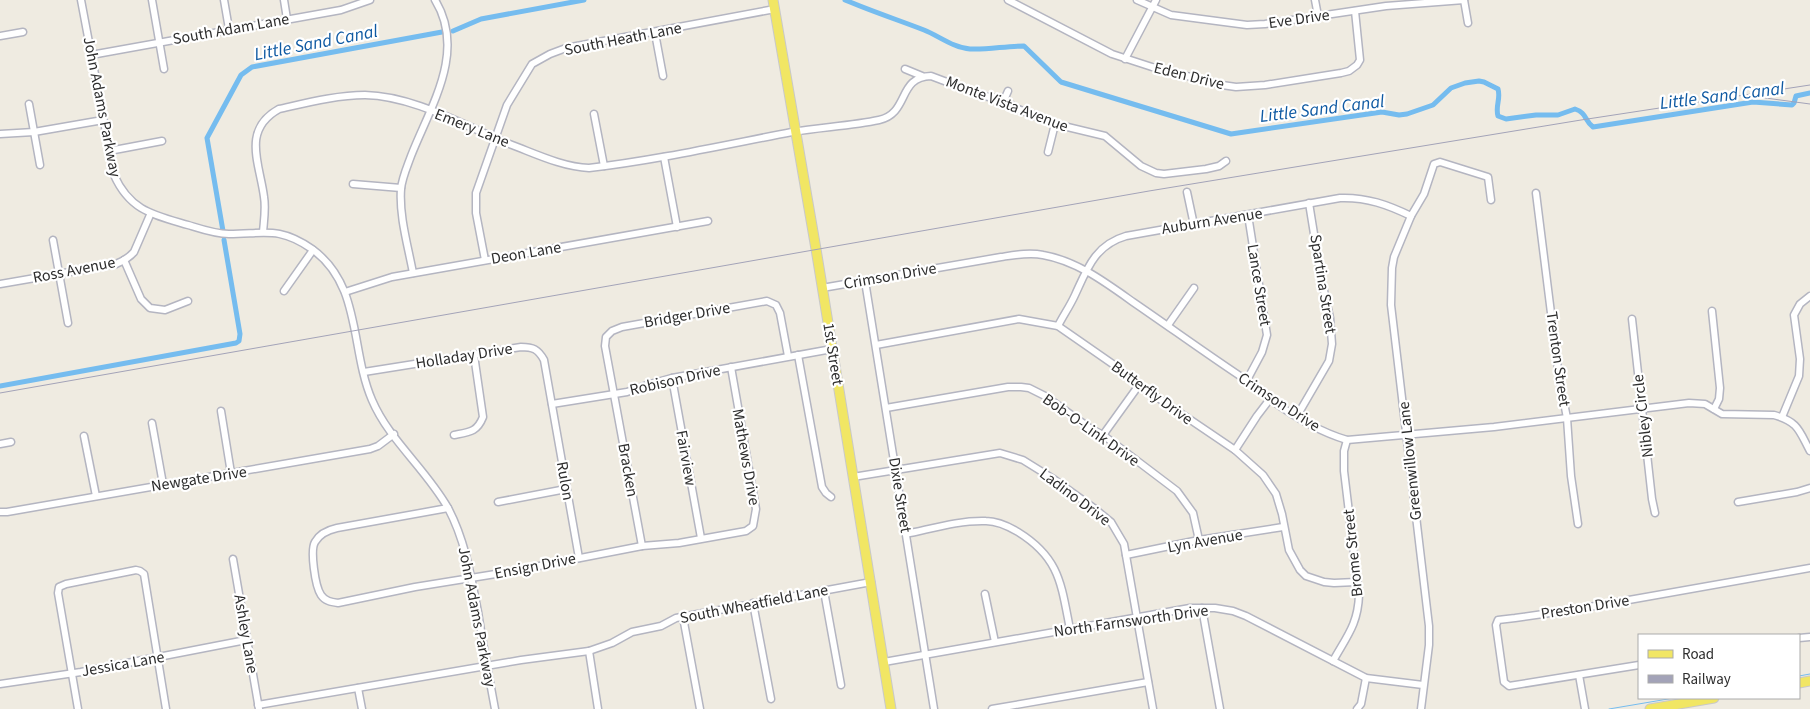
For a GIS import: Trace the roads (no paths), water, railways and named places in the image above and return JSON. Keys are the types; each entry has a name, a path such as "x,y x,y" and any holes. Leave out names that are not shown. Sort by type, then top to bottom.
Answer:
{"main road":[{"name":"1st Street","path":"774,5 891,709"},
{"path":"1650,709 1708,699"}],"street":[{"name":"John Adams Parkway","path":"81,0 114,175 119,188 128,199 150,214 215,233 263,232 290,237 313,250 331,268 345,292 352,310 364,372 372,399 381,418 432,481 457,525 472,578 495,709"},
{"path":"152,0 164,69"},
{"path":"224,0 229,29"},
{"path":"284,0 287,19"},
{"name":"South Adam Lane","path":"91,55 341,10 370,0"},
{"path":"413,272 403,214 401,188 404,176 439,90 448,57 446,27 435,0"},
{"name":"Eden Drive","path":"1008,0 1125,59 1182,75 1236,87 1264,85 1349,71 1360,60 1356,11"},
{"name":"Eve Drive","path":"1137,0 1171,15 1247,25 1407,3 1464,0"},
{"path":"1125,59 1156,0"},
{"path":"1315,0 1318,16"},
{"path":"1464,0 1468,23"},
{"name":"South Heath Lane","path":"485,260 476,213 476,193 507,105 532,64 566,48 655,33 774,5"},
{"path":"0,36 23,32"},
{"path":"655,33 663,76"},
{"path":"905,69 922,76"},
{"name":"Monte Vista Avenue","path":"795,131 881,119 896,110 912,81 922,76 931,76 984,96 1004,100 1055,124 1104,136 1141,166 1156,173 1164,174 1206,169 1226,161"},
{"path":"1004,100 1008,91"},
{"name":"Emery Lane","path":"263,232 265,200 255,147 256,136 259,127 271,114 279,109 302,104 346,96 365,95 401,100 496,138 576,167 604,166 664,157 795,131"},
{"path":"29,104 40,165"},
{"path":"594,114 604,166"},
{"path":"0,134 34,132 103,120"},
{"path":"1048,152 1055,124"},
{"path":"109,151 162,141"},
{"path":"664,157 677,227"},
{"name":"Greenwillow Lane","path":"1421,709 1429,645 1429,626 1391,304 1394,257 1436,162 1488,177 1491,200"},
{"path":"353,184 401,188"},
{"path":"1187,192 1194,224"},
{"name":"Trenton Street","path":"1536,193 1559,376 1567,418 1571,476 1578,524"},
{"name":"Auburn Avenue","path":"1058,326 1086,270 1104,246 1114,239 1143,232 1340,198 1362,198 1389,205 1411,216"},
{"name":"Spartina Street","path":"1297,416 1329,361 1332,344 1330,318 1321,277 1310,203"},
{"name":"Ross Avenue","path":"0,284 116,264 130,257 134,252 150,214"},
{"name":"Lance Street","path":"1247,380 1262,352 1267,335 1248,215"},
{"name":"Deon Lane","path":"345,292 379,280 413,272 708,221"},
{"path":"53,240 68,322"},
{"path":"284,291 313,250"},
{"name":"Crimson Drive","path":"822,288 1019,254 1043,255 1086,270 1247,380 1270,399 1336,437 1347,440 1494,427 1689,403 1705,404 1722,414 1774,415 1782,417"},
{"path":"124,260 141,299 150,308 165,310 188,301"},
{"name":"Dixie Street","path":"865,281 934,709"},
{"path":"1168,325 1194,288"},
{"path":"1810,296 1800,304 1794,315 1800,359 1799,376 1782,417 1801,432 1810,451"},
{"name":"Bridger Drive","path":"614,394 605,346 606,338 612,331 622,327 767,301 776,305 780,313 788,356"},
{"path":"1712,311 1720,388 1719,399 1714,409"},
{"name":"Butterfly Drive","path":"876,344 1020,319 1058,326 1117,367 1138,385 1235,450 1269,482 1276,494 1282,514 1289,550 1300,570 1306,576 1334,584 1356,582"},
{"name":"Nibley Circle","path":"1632,319 1641,408 1655,513"},
{"name":"Holladay Drive","path":"364,372 531,347 539,351 544,360 552,404"},
{"name":"Robison Drive","path":"552,404 627,392 672,378 832,349"},
{"path":"454,435 474,431 480,425 483,417 474,355"},
{"path":"798,355 822,487 831,497"},
{"name":"Mathews Drive","path":"731,367 756,509 753,526 746,531 733,534"},
{"name":"Fairview","path":"672,378 701,538"},
{"path":"1103,435 1138,385"},
{"name":"Bob-O-Link Drive","path":"886,408 1008,387 1029,388 1045,396 1103,435 1177,491 1193,513 1199,540"},
{"name":"Bracken","path":"614,394 642,546"},
{"path":"1235,450 1270,399"},
{"name":"Rulon","path":"552,404 579,558"},
{"path":"221,411 231,473"},
{"path":"152,424 163,484"},
{"name":"Newgate Drive","path":"0,512 370,449 378,446 394,434"},
{"path":"84,436 96,496"},
{"name":"Brome Street","path":"1333,661 1350,633 1356,618 1358,595 1344,471 1344,451 1347,440"},
{"path":"0,444 10,442"},
{"name":"Ladino Drive","path":"853,478 994,454 1011,455 1024,460 1052,478 1112,522 1124,544 1153,709"},
{"path":"1738,502 1810,488"},
{"path":"498,502 566,489"},
{"name":"Ensign Drive","path":"448,508 337,528 322,533 313,547 318,588 321,596 328,602 338,603 415,586 472,578 642,546 679,543 733,534"},
{"path":"906,534 986,521 1013,529 1042,550 1055,567 1070,629"},
{"name":"Lyn Avenue","path":"1126,555 1283,526"},
{"name":"Ashley Lane","path":"232,559 258,707"},
{"name":"Preston Drive","path":"1579,675 1509,686 1504,682 1496,630 1498,620 1578,609 1810,568"},
{"path":"78,709 58,593 59,587 140,571 144,574 166,709"},
{"name":"South Wheatfield Lane","path":"258,707 488,665 588,651 632,632 661,626 676,618 871,582"},
{"path":"824,591 841,685"},
{"path":"985,594 995,642"},
{"path":"753,604 771,698"},
{"path":"1202,608 1220,709"},
{"name":"North Farnsworth Drive","path":"884,662 1136,617 1202,608 1233,611 1246,616 1366,678 1423,685"},
{"path":"683,617 700,709"},
{"name":"Jessica Lane","path":"0,684 158,658 246,640"},
{"path":"588,651 598,709"},
{"path":"1585,709 1579,675 1638,665"},
{"path":"1357,709 1366,678"},
{"path":"992,709 1148,682"},
{"path":"358,688 362,709"}],"waterway":[{"name":"Little Sand Canal","path":"453,31 481,19 584,0"},
{"name":"Little Sand Canal","path":"845,0 924,30 964,48 983,49 1024,46 1061,82 1231,134 1382,112 1399,115 1407,114 1433,105 1451,88 1479,81 1498,89 1498,116 1506,119 1536,115 1558,115 1575,109 1582,113 1593,127 1753,102 1792,105 1796,96 1810,93"},
{"name":"Little Sand Canal","path":"223,231 207,138 241,75 252,67 442,32"},
{"name":"Little Sand Canal","path":"0,386 236,343 239,341 240,334 224,240"},
{"path":"1800,676 1810,674"},
{"path":"1609,709 1668,699"}],"railway":[{"path":"0,393 1149,191 1581,120 1810,85"},
{"path":"1758,97 1810,104"}]}
